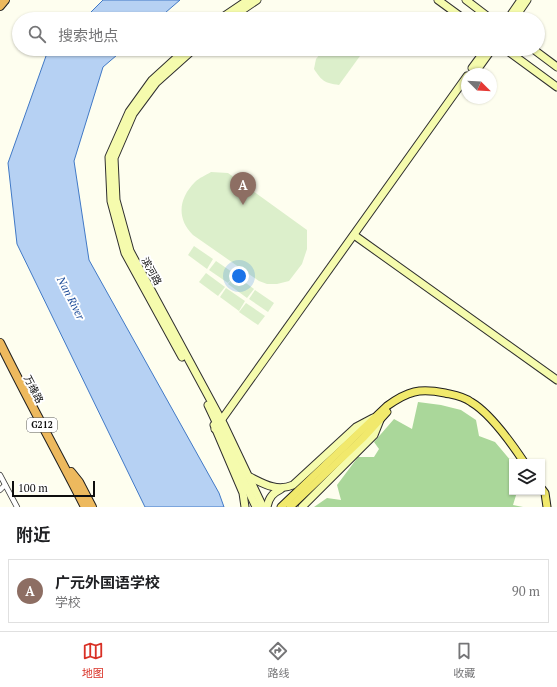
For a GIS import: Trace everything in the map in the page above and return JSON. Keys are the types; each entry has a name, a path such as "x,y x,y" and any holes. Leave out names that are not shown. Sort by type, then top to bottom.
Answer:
{"highway":[{"path":"0,6 5,0"},
{"name":"万缘路","path":"0,343 85,507"},
{"name":"万缘路","path":"0,353 41,435 57,459 81,507"},
{"path":"60,457 79,482 92,507"}],"main road":[{"path":"290,507 400,397 415,392 431,390 459,396 472,402 483,411 511,441 522,459"},
{"path":"378,418 402,401 416,396 431,395 458,400 470,406 479,414 507,444 517,459"},
{"path":"281,507 362,435"},
{"path":"540,495 542,507"},
{"path":"544,495 547,507"}],"street":[{"path":"230,12 248,0"},
{"path":"239,12 257,0"},
{"path":"438,0 454,12"},
{"path":"466,0 482,12"},
{"path":"513,12 521,0"},
{"path":"519,12 528,0"},
{"name":"滨河路","path":"178,56 152,80 129,112 109,157 111,201 125,253 208,405 250,477 263,507"},
{"name":"滨河路","path":"186,56 156,83 134,114 114,158 116,200 130,251 220,426 256,507"},
{"path":"473,68 481,56"},
{"path":"478,68 487,56"},
{"path":"515,56 557,87"},
{"path":"543,56 557,66"},
{"path":"245,507 242,492 222,447 220,426 461,85"},
{"path":"355,236 461,92"},
{"path":"355,236 557,380"},
{"path":"250,477 274,488 282,488 293,485 356,427 378,418"},
{"path":"302,507 374,435 378,418"},
{"path":"0,475 17,507"},
{"path":"0,490 5,485"},
{"path":"267,507 268,501 273,494 282,488"}],"green space":[{"path":"318,56 360,56 339,85 324,81 319,76 314,69 316,59"},
{"path":"211,172 228,173 307,230 307,249 302,264 289,281 277,284 267,284 259,281 193,235 184,222 182,215 183,201 190,188 197,181"},
{"path":"194,246 213,259 207,269 188,255"},
{"path":"216,261 235,274 228,283 209,270"},
{"path":"206,273 225,287 218,296 199,282"},
{"path":"235,275 254,289 247,298 228,284"},
{"path":"226,288 245,301 239,311 220,297"},
{"path":"255,290 274,303 268,312 249,299"},
{"path":"246,303 265,316 258,325 239,312"},
{"path":"418,402 441,405 461,410 476,420 479,436 495,442 509,459 509,495 516,495 513,505 523,507 314,507 327,498 341,500 337,485 358,457 374,457 379,449 374,442 394,419 412,429"}],"water":[{"path":"103,0 180,0 166,12 91,12"},
{"name":"Nan River","path":"46,56 116,56 103,67 74,161 89,260 219,493 224,507 145,507 17,244 8,163"}],"place":[{"name":"广元外国语学校","path":"243,205"}]}
